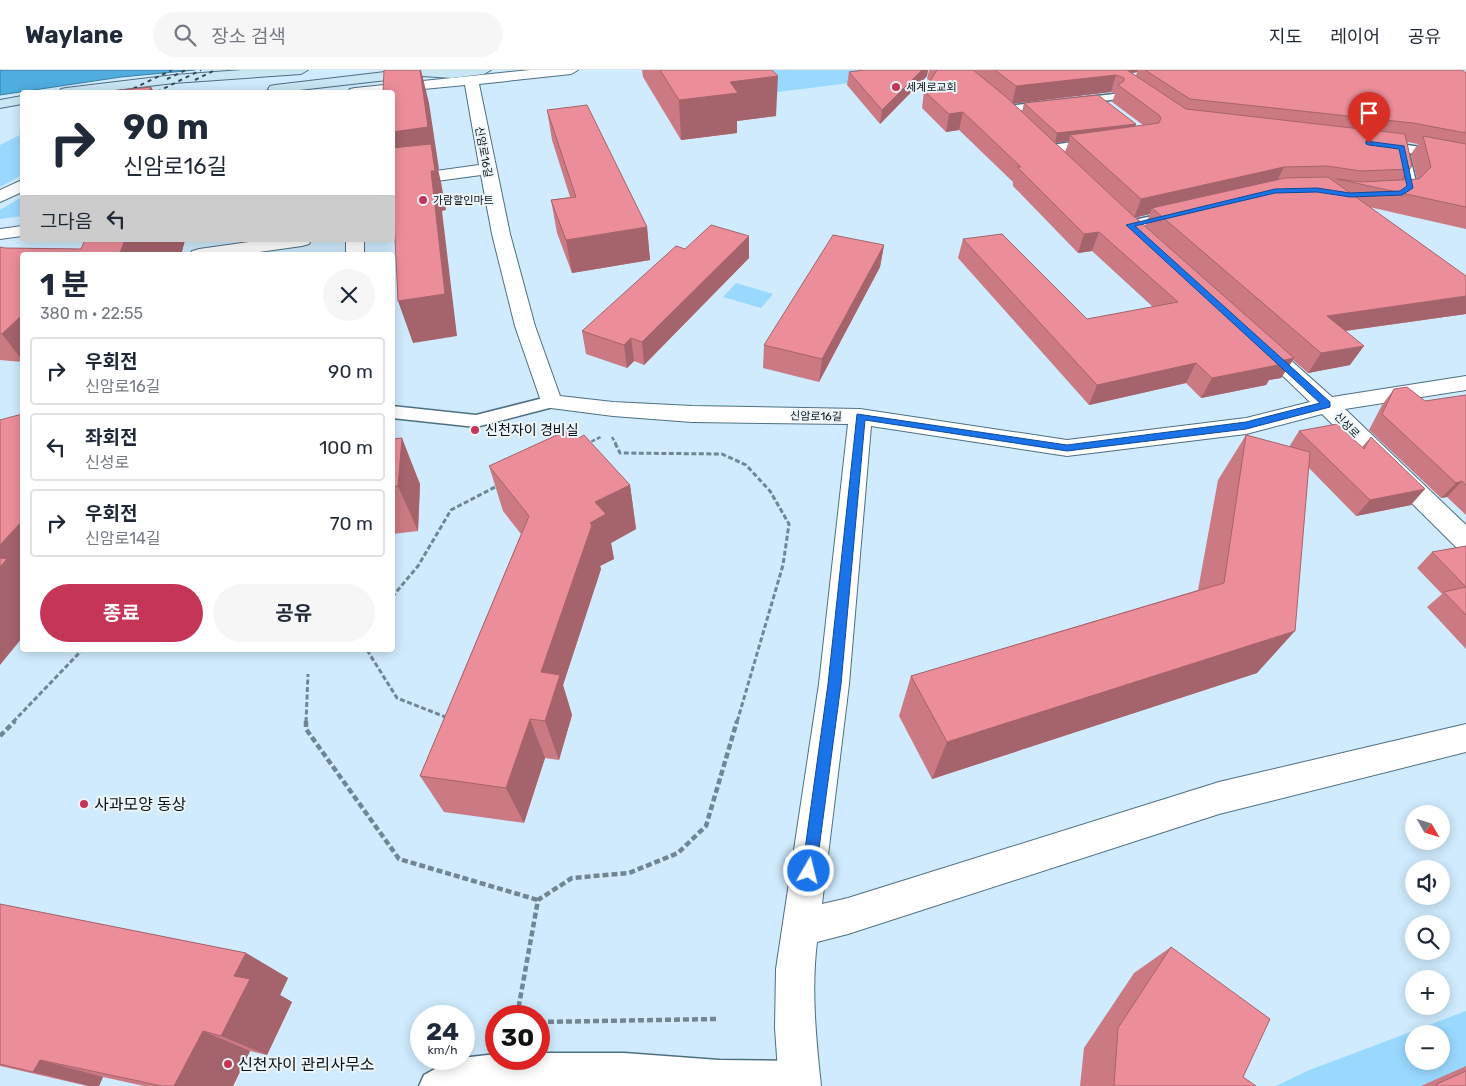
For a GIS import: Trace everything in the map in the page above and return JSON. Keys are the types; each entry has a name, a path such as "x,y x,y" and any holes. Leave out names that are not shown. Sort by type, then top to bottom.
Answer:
{"main road":[{"path":"83,90 174,79 301,70"},
{"path":"190,90 252,84 350,70"},
{"path":"258,90 438,70"},
{"path":"422,71 477,75"},
{"path":"0,104 20,100"},
{"path":"0,109 20,106"},
{"path":"0,118 20,115"}],"street":[{"path":"369,90 477,75 570,70"},
{"name":"신암로16길","path":"477,75 488,169 501,234 525,326 551,402 613,409 692,414 860,416 1067,448 1246,426 1327,405 1466,383"},
{"path":"1000,103 1045,144"},
{"path":"395,182 488,169"},
{"path":"0,197 20,185"},
{"path":"0,234 20,231"},
{"path":"240,252 280,249 297,242"},
{"name":"신성로","path":"1246,331 1327,405 1466,541"},
{"path":"800,1081 795,1028 795,979 834,684 860,416"},
{"path":"801,927 848,916 1219,798 1466,738"}],"lane":[{"path":"1000,103 1146,97 1127,86"},
{"path":"1099,99 1113,110"},
{"path":"1045,144 1108,142"},
{"path":"1369,143 1466,158"},
{"path":"1376,194 1402,193 1410,186 1402,147"},
{"path":"1129,225 1186,212"},
{"path":"395,412 476,421 551,402"},
{"path":"435,1086 453,1075 504,1069 624,1069 800,1081"}],"path":[{"path":"519,1005 538,900 572,878 629,873 678,853 706,826 783,565 790,524 770,491 746,465 722,454 620,453 610,433 585,444"},
{"path":"395,593 435,539 451,510 501,484"},
{"path":"0,736 80,652"},
{"path":"368,652 397,698 449,719"},
{"path":"308,674 306,729 399,859 538,900"},
{"path":"550,1022 716,1019"}],"shaded area":[{"path":"0,70 195,70 121,77 34,90 20,90 20,92 0,95"},
{"path":"760,70 891,70 898,77 778,92"},
{"path":"20,135 20,176 0,187 0,145"},
{"path":"20,198 20,216 0,219 0,210"},
{"path":"736,283 773,294 761,308 723,297"},
{"path":"1466,1011 1466,1086 1276,1086 1307,1071 1405,1034 1405,1070 1450,1070 1450,1025 1429,1025"}],"building":[{"path":"384,70 420,70 428,127 395,132 395,90 383,90"},
{"path":"660,70 772,70 778,76 730,82 738,93 679,100"},
{"path":"864,70 922,70 882,110 849,72"},
{"path":"937,70 973,70 1005,96 1129,212 1294,358 1275,362 1278,365 1212,378 1196,363 1097,385 963,239 1002,234 1087,319 1178,302 1099,232 1084,234 1017,167 1021,167 963,112 949,114 924,91"},
{"path":"995,70 1127,70 1186,109 1405,134 1412,166 1409,169 1361,171 1327,166 1284,167 1141,199 1070,135 1159,123 1161,118 1159,115 1118,85 1124,81 1124,78 1116,75 1016,86"},
{"path":"1145,70 1462,70 1466,73 1466,133 1413,123 1190,99"},
{"path":"151,87 150,90 122,90"},
{"path":"1098,95 1136,124 1057,133 1024,103"},
{"path":"587,105 647,227 566,240 551,200 576,197 547,110"},
{"path":"1423,136 1466,144 1466,207 1337,179 1361,182 1419,179 1431,167"},
{"path":"431,144 435,171 431,171 445,294 398,301 395,238 395,148"},
{"path":"1328,177 1466,276 1466,296 1327,316 1364,346 1321,353 1152,208 1285,178"},
{"path":"711,225 749,236 642,342 631,338 624,345 582,331 676,246 685,249"},
{"path":"833,235 884,245 822,359 764,345"},
{"path":"84,242 124,242 120,252 20,252 20,317 2,334 0,333 0,247 81,249"},
{"path":"1407,387 1425,401 1466,395 1466,485 1462,481 1456,483 1382,414 1394,389"},
{"path":"20,415 20,523 0,545 0,420"},
{"path":"1337,424 1364,449 1371,437 1425,489 1370,500 1299,431"},
{"path":"570,429 579,438 584,435 630,485 595,502 606,514 590,523 592,525 541,672 560,675 545,721 530,719 506,788 420,776 529,516 489,466"},
{"path":"1246,435 1310,452 1295,631 947,742 911,676 1224,583"},
{"path":"402,438 398,486 395,486 395,439"},
{"path":"1466,546 1466,587 1432,552"},
{"path":"0,558 7,559 0,567"},
{"path":"1466,587 1466,615 1444,592"},
{"path":"0,904 246,953 234,976 250,979 221,1036 203,1031 174,1086 162,1086 40,1060 33,1072 0,1064"},
{"path":"1171,947 1270,1019 1243,1077 1256,1086 1114,1086 1118,1028"},
{"path":"1466,1071 1466,1086 1436,1086 1437,1084"}],"railway":[{"path":"130,90 172,70"},
{"path":"167,79 186,70"},
{"path":"161,90 201,70"},
{"path":"195,80 215,70"}],"place":[{"name":"세계로교회","path":"896,87"},
{"name":"가람할인마트","path":"423,200"},
{"name":"신천자이 경비실","path":"475,430"},
{"name":"사과모양 동상","path":"84,804"},
{"name":"신천자이 관리사무소","path":"228,1064"}],"route":[{"path":"809,871 834,684 860,416 1067,448 1246,426 1327,405 1129,225 1275,191 1317,190 1350,195 1402,193 1410,186 1402,147 1369,143"}]}
